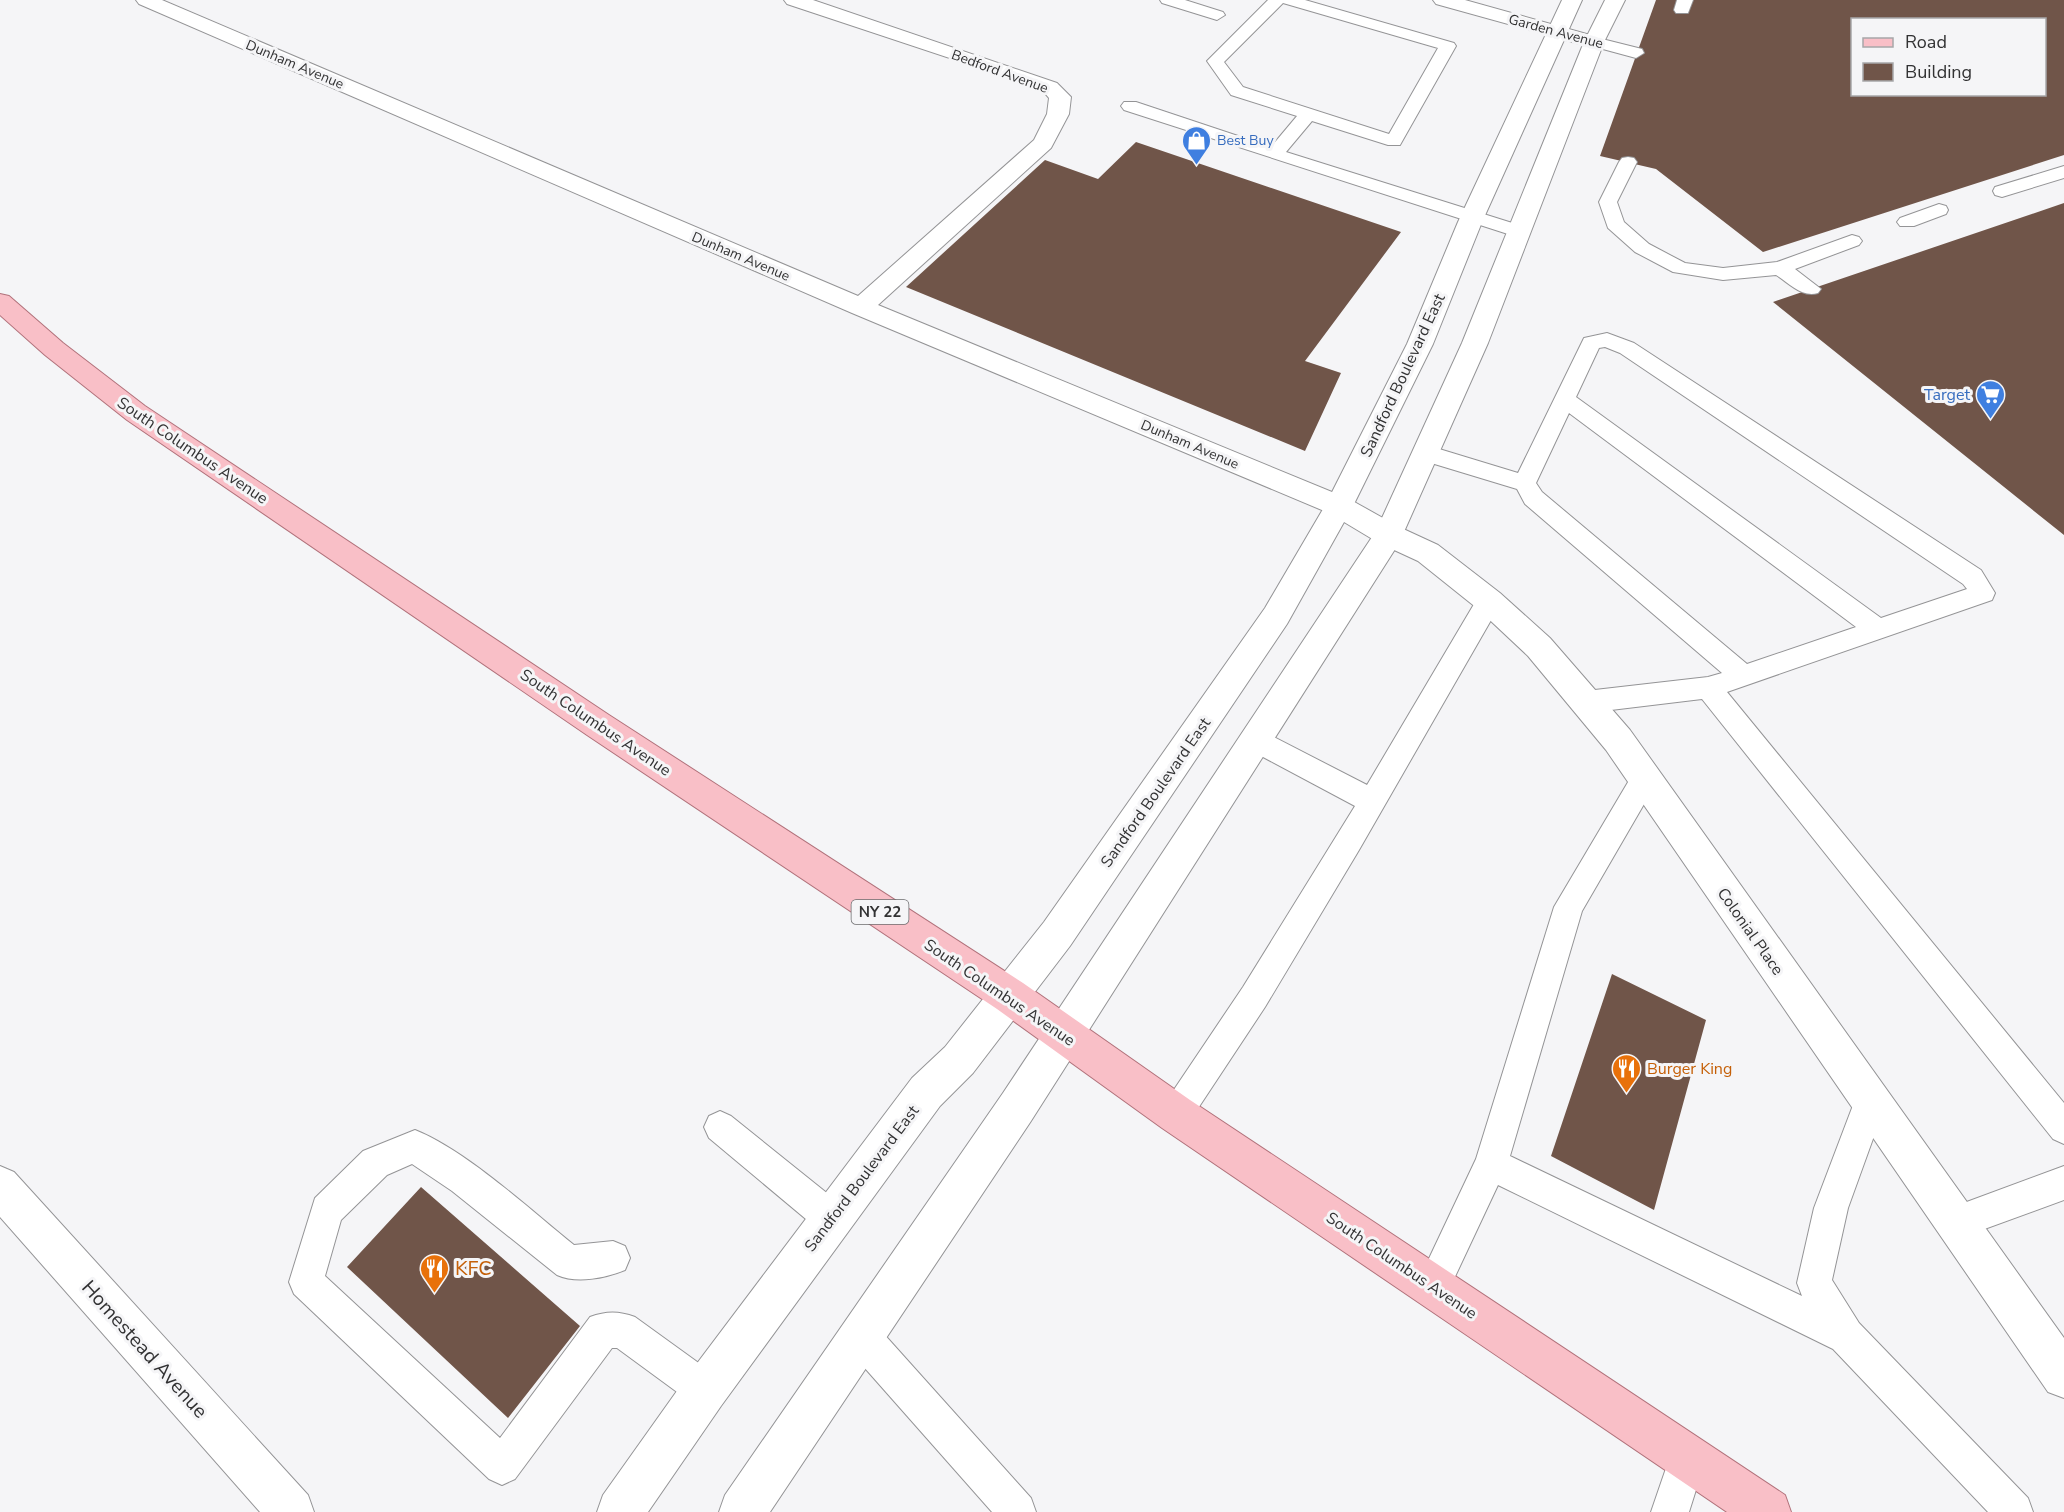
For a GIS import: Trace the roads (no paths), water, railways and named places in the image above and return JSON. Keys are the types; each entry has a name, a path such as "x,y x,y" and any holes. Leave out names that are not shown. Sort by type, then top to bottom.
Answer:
{"main road":[{"name":"South Columbus Avenue","path":"0,302 54,349 136,413 608,731 1010,996 1176,1114 1768,1512"}],"street":[{"name":"Dunham Avenue","path":"146,0 861,307 1339,506 1389,535"},
{"name":"Bedford Avenue","path":"794,0 1029,78 1050,87 1060,98 1058,114 1043,143 861,307"},
{"name":"Garden Avenue","path":"1443,0 1594,42"},
{"name":"Sandford Boulevard East","path":"620,1512 705,1390 926,1092 959,1060 1057,934 1276,616 1339,506 1420,344 1472,218 1572,0"},
{"path":"742,1512 1064,1035 1389,535 1475,343 1594,42 1615,0"},
{"name":"Colonial Place","path":"1389,535 1428,553 1489,601 1539,647 1618,740 2064,1376"},
{"name":"Homestead Avenue","path":"0,1186 291,1512"}],"lane":[{"path":"1168,0 1217,15"},
{"path":"1278,0 1215,62 1237,91 1394,141 1448,46 1288,0"},
{"name":"Garden Avenue","path":"1594,42 1636,53"},
{"path":"1130,106 1518,231"},
{"path":"1275,154 1308,114"},
{"path":"1628,162 1608,202 1615,224 1642,248 1680,268 1723,274 1780,268 1852,241"},
{"path":"2002,191 2064,172"},
{"path":"1906,222 1939,210"},
{"path":"1780,268 1811,289"},
{"path":"1525,483 1591,343 1607,340 1627,348 1972,578 1983,593 1708,688 1586,702"},
{"path":"1564,399 1878,630"},
{"path":"1426,453 1525,483 1533,498 1744,676"},
{"path":"1176,1114 1254,997 1489,601"},
{"path":"1708,688 2064,1128"},
{"path":"1257,741 1372,801"},
{"path":"1433,1287 1491,1164 1569,907 1644,780"},
{"path":"1871,1100 1832,1208 1814,1283 1846,1336 2014,1512"},
{"path":"720,1127 831,1218"},
{"path":"613,1258 569,1263 464,1179 415,1146 375,1163 327,1210 306,1282 502,1466 603,1330 622,1330 705,1390"},
{"path":"1491,1164 1846,1336"},
{"path":"1957,1222 2064,1183"},
{"path":"861,1336 1017,1512"},
{"path":"1670,1512 1687,1458"}],"place":[{"name":"Best Buy","path":"1196,166"},
{"name":"Target","path":"1991,420"},
{"name":"Burger King","path":"1626,1094"},
{"name":"KFC","path":"434,1294"}]}
